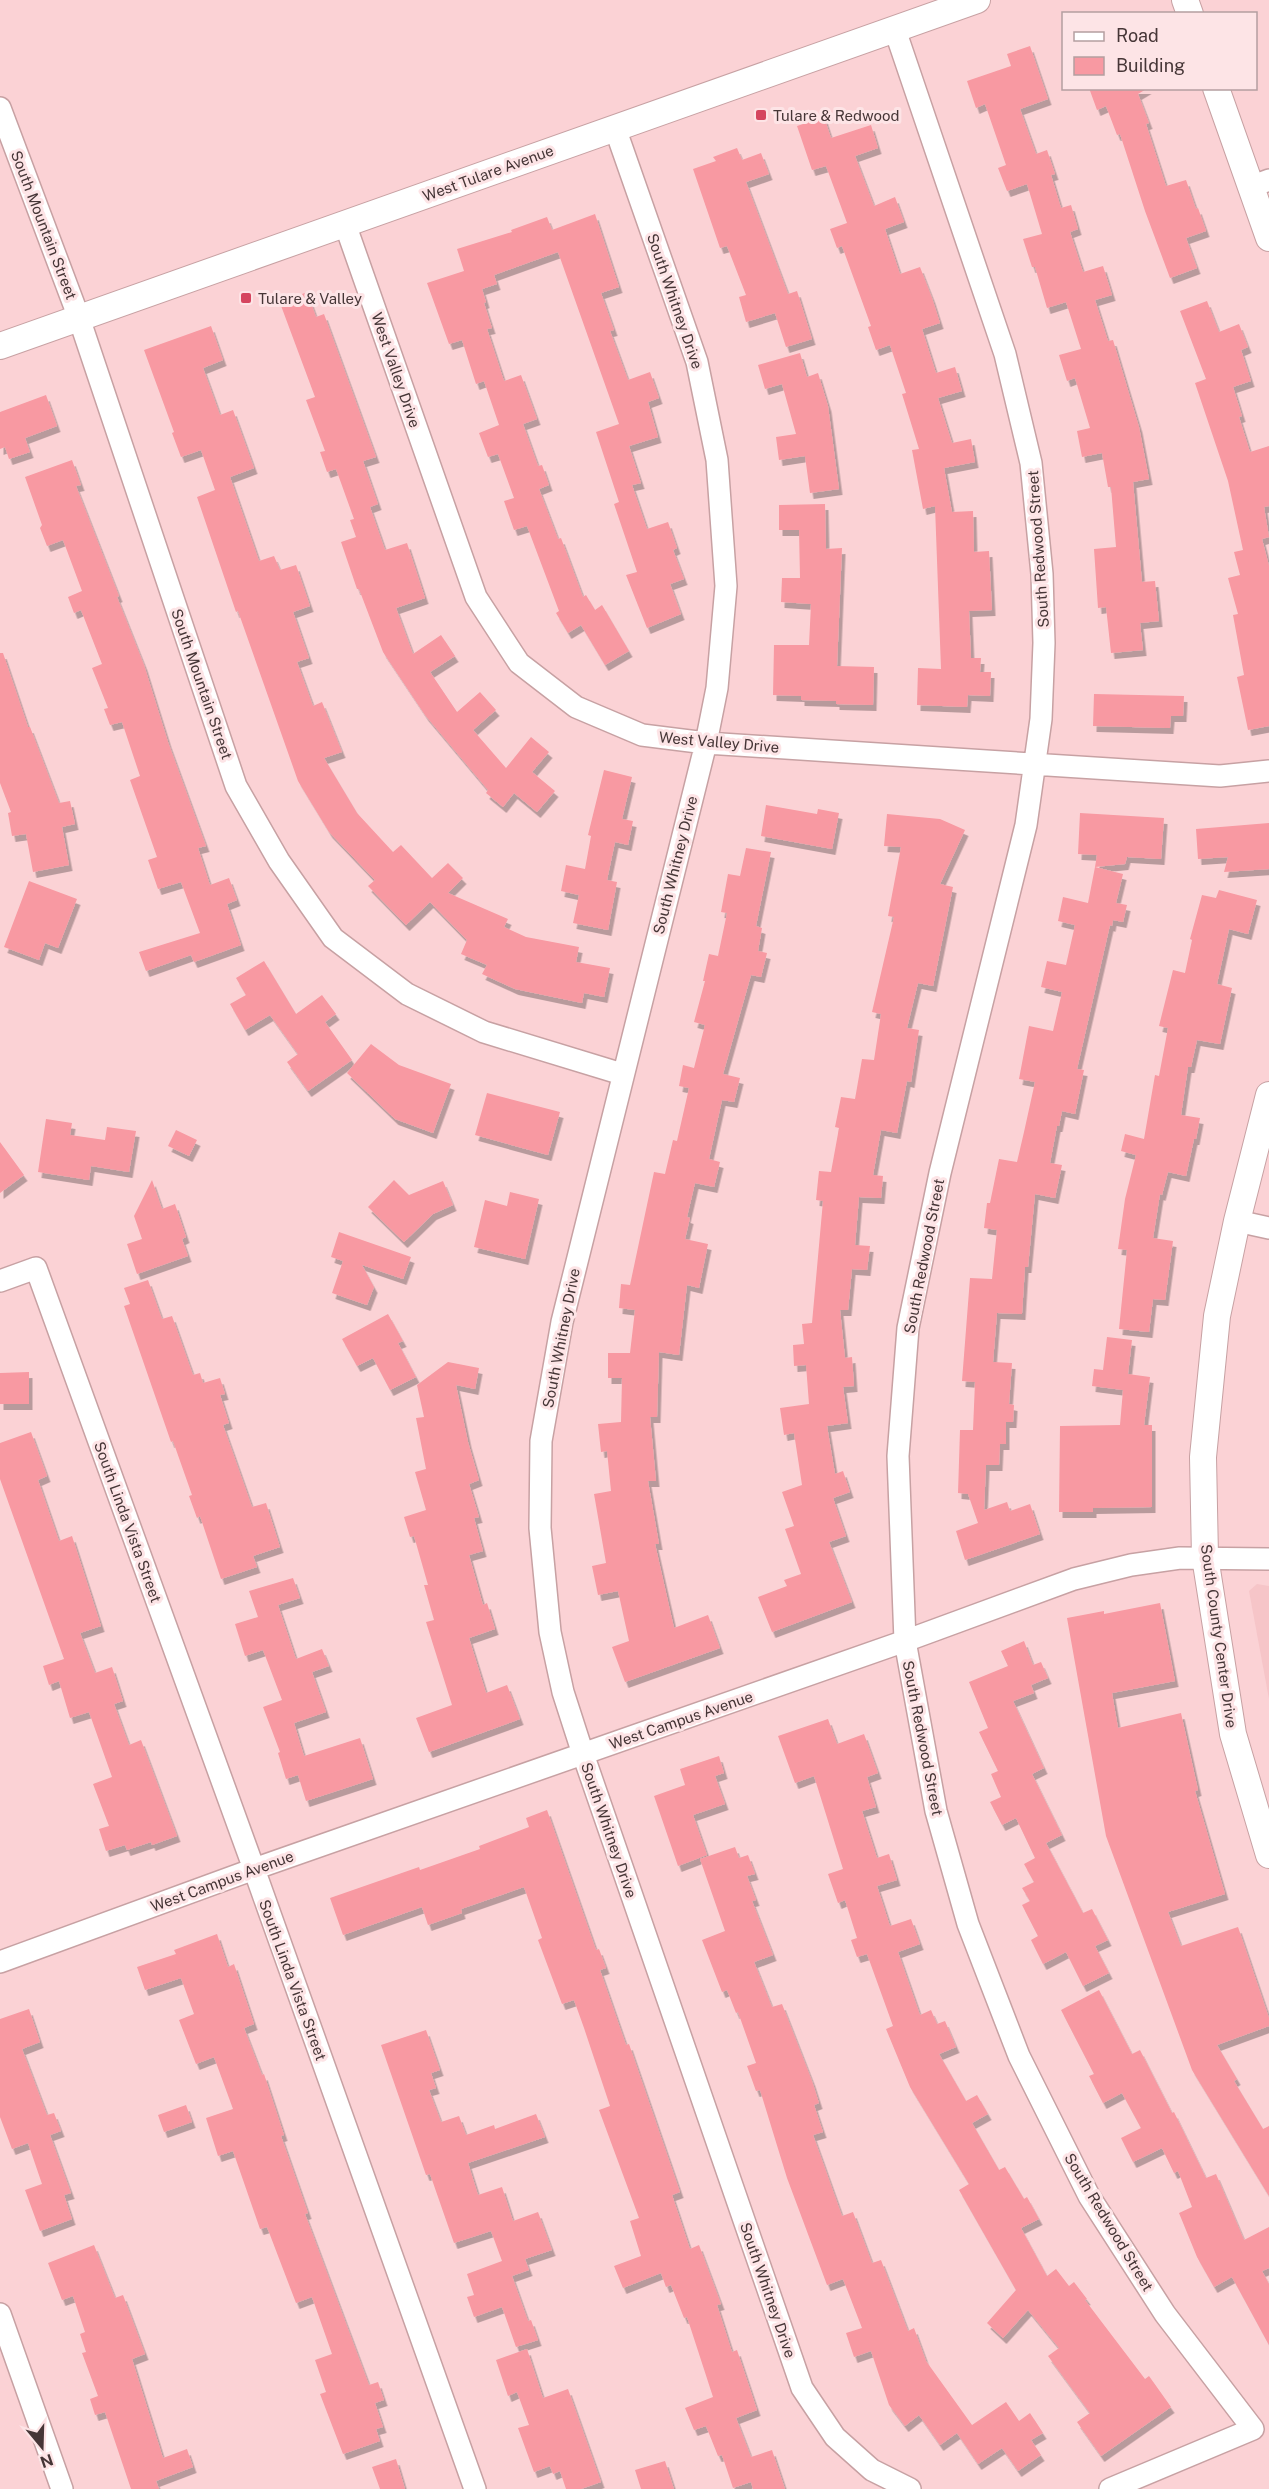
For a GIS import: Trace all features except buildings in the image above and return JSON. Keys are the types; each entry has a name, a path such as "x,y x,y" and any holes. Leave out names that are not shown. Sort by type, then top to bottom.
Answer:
{"street":[{"name":"West Tulare Avenue","path":"0,346 977,0"},
{"name":"South Redwood Street","path":"895,30 1005,354 1031,463 1042,574 1044,643 1041,719 1026,825 940,1173 908,1328 898,1456 905,1641 936,1811 968,1924 1019,2056 1089,2196 1165,2314 1253,2429 1110,2489"},
{"path":"1217,90 1260,183 1269,238"},
{"name":"South Mountain Street","path":"0,108 79,318 236,786 279,861 333,938 407,994 484,1032 622,1074"},
{"name":"South Whitney Drive","path":"615,128 697,362 717,460 726,586 717,688 706,743 562,1322 541,1441 540,1528 550,1632 563,1692 583,1754 802,2388 835,2437 872,2470 910,2489"},
{"name":"West Valley Drive","path":"345,224 476,597 519,663 576,707 642,735 706,743 1220,776 1269,771"},
{"name":"South County Center Drive","path":"1269,1095 1237,1221 1217,1316 1204,1445 1205,1557 1233,1734 1269,1855"},
{"path":"1237,1221 1269,1228"},
{"name":"South Linda Vista Street","path":"0,1281 36,1268 254,1869 475,2489"},
{"name":"West Campus Avenue","path":"0,1962 254,1869 905,1641 1074,1579 1131,1565 1180,1558 1269,1559"},
{"path":"0,2314 62,2489"}],"shaded area":[{"path":"1257,1584 1269,1586 1269,1699 1249,1591"}],"place":[{"name":"Tulare & Redwood","path":"761,115"},
{"name":"Tulare & Valley","path":"246,298"}]}
